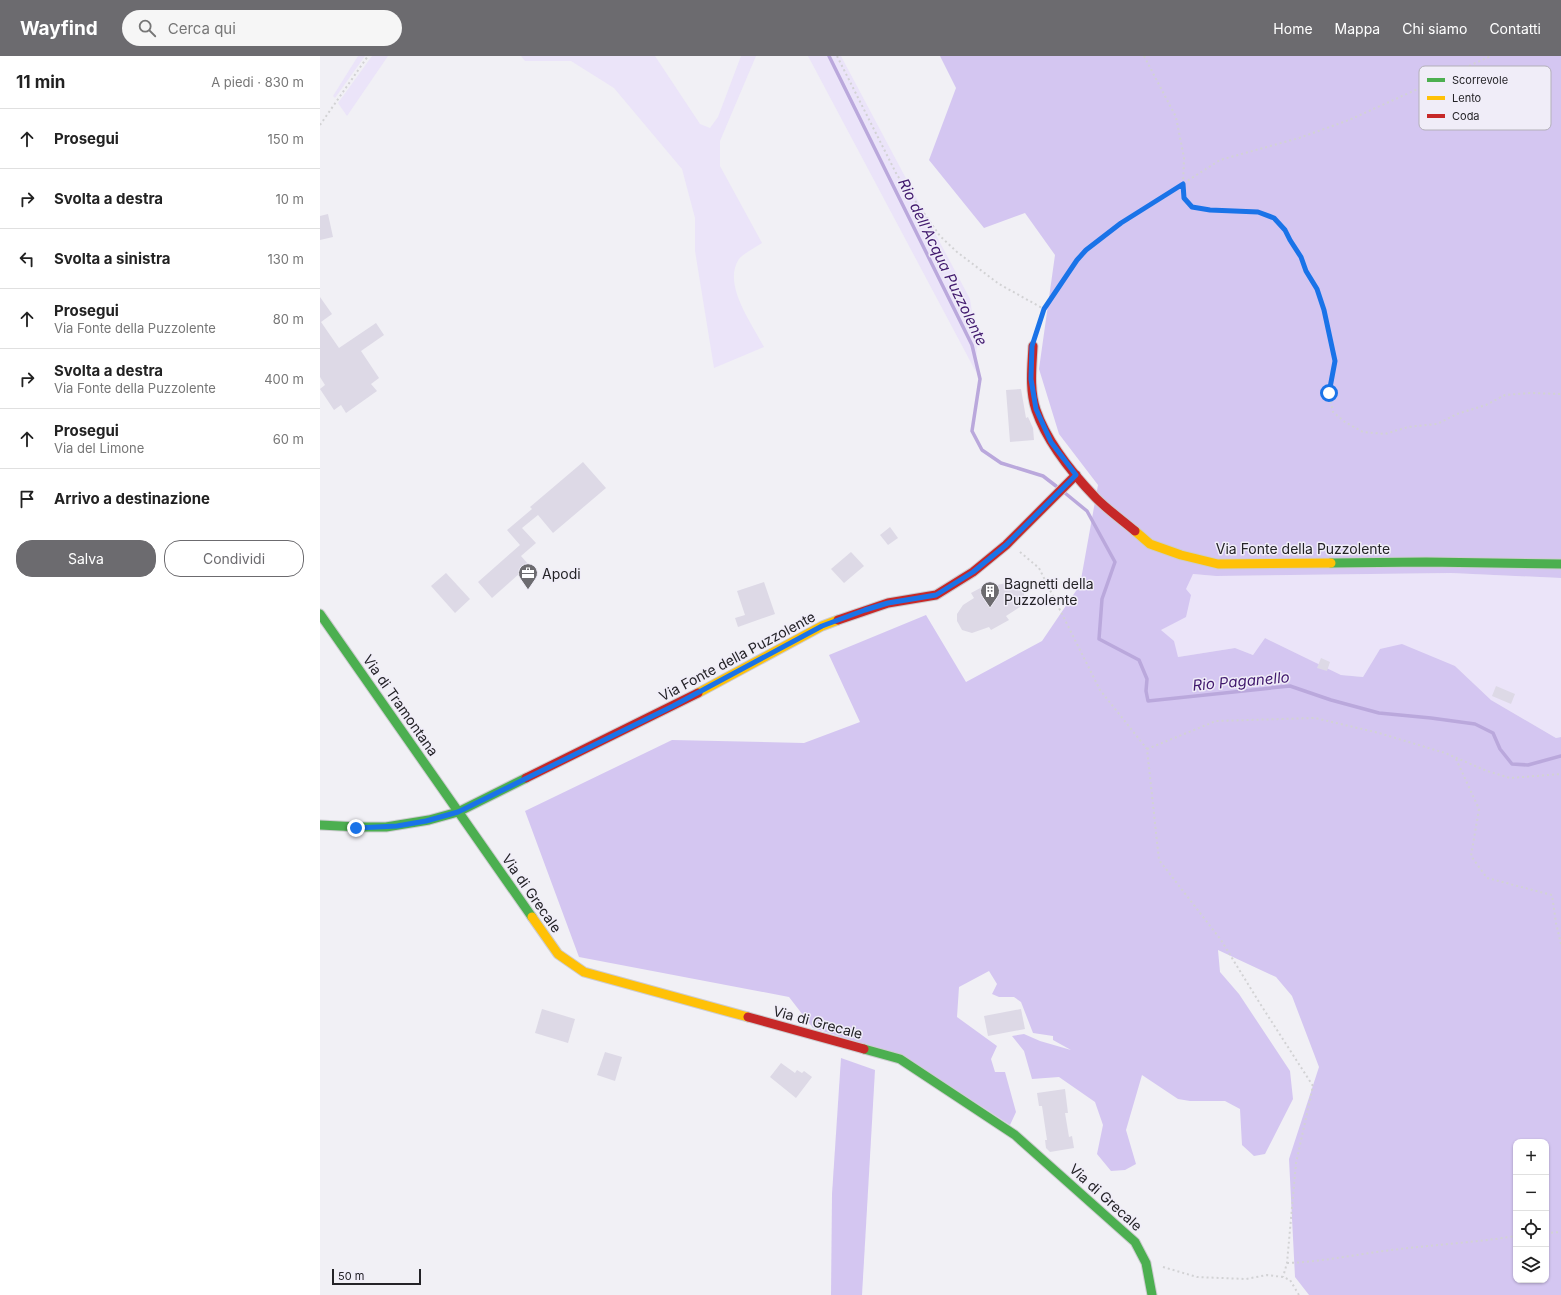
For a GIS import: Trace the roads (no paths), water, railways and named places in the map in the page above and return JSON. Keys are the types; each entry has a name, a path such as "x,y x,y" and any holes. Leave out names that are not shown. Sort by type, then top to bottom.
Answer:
{"street":[{"name":"Via Fonte della Puzzolente","path":"1032,346 1031,379 1036,409 1051,442 1076,475 1107,508 1150,544 1181,555 1218,564 1426,562 1561,564"},
{"name":"Via Fonte della Puzzolente","path":"320,825 356,828 397,826 426,821 458,812 673,706 822,626 888,603 936,595 973,572 1009,542 1076,475"},
{"name":"Via di Tramontana","path":"320,614 458,812"},
{"name":"Via di Grecale","path":"458,812 558,954 584,972 900,1059 1015,1135 1135,1242 1146,1263 1152,1295"}],"waterway":[{"name":"Rio dell'Acqua Puzzolente","path":"829,56 972,345 980,379 972,431 982,450 1001,463 1043,476 1056,486"},
{"name":"Rio Paganello","path":"1065,493 1087,511 1115,562 1102,599 1099,639 1139,660 1147,679 1146,691 1148,701 1290,686 1331,700 1379,713 1475,724 1493,733 1500,749 1512,764 1528,765 1561,756"}],"place":[{"name":"Apodi","path":"528,590"},
{"name":"Bagnetti della Puzzolente","path":"990,608"}]}
